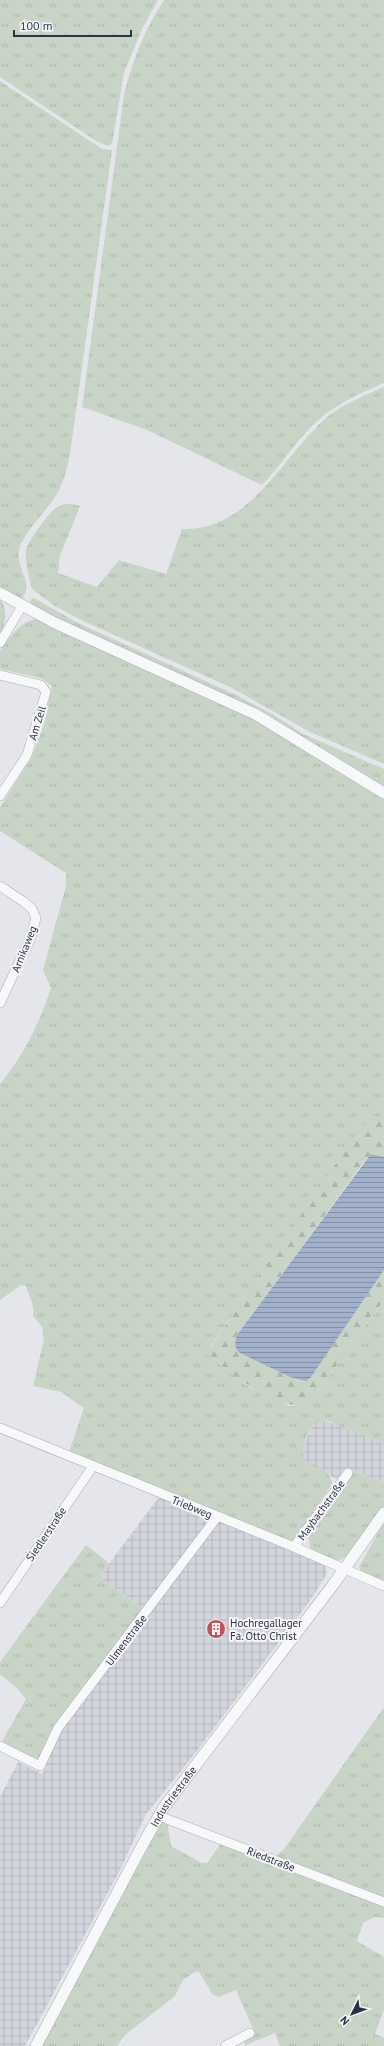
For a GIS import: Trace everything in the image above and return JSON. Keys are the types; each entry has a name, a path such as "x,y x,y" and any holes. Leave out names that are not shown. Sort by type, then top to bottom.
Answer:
{"street":[{"path":"0,593 22,606 81,635 223,698 254,714 384,793"},
{"path":"0,643 22,606"},
{"name":"Am Zeil","path":"0,675 41,685 46,692 27,755 0,796"},
{"name":"Arnikaweg","path":"0,886 32,909 36,918 31,937 0,1003"},
{"name":"Triebweg","path":"0,1428 294,1547 384,1586"},
{"name":"Siedlerstraße","path":"0,1603 93,1466"},
{"name":"Maybachstraße","path":"294,1547 348,1473"},
{"name":"Industriestraße","path":"36,2046 159,1816 344,1569 384,1513"},
{"name":"Ulmenstraße","path":"0,1746 40,1766 58,1728 217,1517"},
{"name":"Riedstraße","path":"159,1816 384,1902"},
{"path":"225,2046 250,2034"}],"shaded area":[{"path":"318,1419 338,1425 384,1444 384,1483 355,1471 345,1483 304,1460 302,1456 305,1443 313,1423"},
{"path":"159,1497 312,1558 325,1565 327,1574 311,1599 197,1751 146,1814 120,1870 25,2046 0,2046 0,1797 18,1762 42,1774 47,1765 44,1763 59,1732 151,1614 99,1577"}],"green space":[{"path":"0,0 158,0 142,29 124,73 112,144 108,146 96,141 0,77"},
{"path":"164,0 384,0 384,383 345,401 327,413 304,434 262,485 147,430 82,407 124,95 140,46 151,22"},
{"path":"0,81 102,149 112,150 69,460 64,478 56,495 24,538 19,550 20,563 26,581 25,593 22,599 0,589"},
{"path":"384,387 384,764 310,732 232,688 79,619 55,606 33,590 29,576 26,550 40,526 50,513 59,506 69,504 80,506 60,556 58,573 97,587 119,560 166,574 182,529 206,526 227,518 246,505 264,488 311,433 327,417 347,404"},
{"path":"34,598 78,623 236,695 274,715 303,734 384,769 384,788 289,729 67,624 31,605 30,600"},
{"path":"0,599 3,603 5,617 4,626 0,635"},
{"path":"36,619 238,710 284,736 384,797 384,1119 373,1116 210,1347 245,1384 290,1406 307,1406 384,1300 384,1444 328,1421 318,1419 311,1427 306,1438 303,1450 304,1460 326,1471 332,1484 295,1539 291,1542 69,1452 84,1408 61,1392 33,1386 44,1339 42,1327 33,1316 32,1305 26,1286 21,1285 0,1300 0,1084 17,1061 30,1039 51,988 43,970 66,886 66,873 0,831 0,807 32,757 44,724 52,686 41,678 0,669 0,650 20,627 30,620"},
{"path":"373,1116 384,1119 384,1157 371,1154 364,1162 237,1335 235,1347 240,1353 290,1377 311,1377 384,1270 384,1300 307,1406 295,1406 269,1397 241,1381 208,1355 210,1348 359,1130"},
{"path":"355,1471 384,1483 384,1506 345,1557 338,1561 311,1550 308,1536"},
{"path":"384,1522 384,1584 364,1575 359,1567"},
{"path":"86,1545 109,1563 99,1577 151,1614 59,1732 44,1763 2,1741 26,1699 17,1688 0,1674 0,1662"},
{"path":"384,1707 384,1918 375,1917 363,1923 357,1941 384,1957 384,2010 375,2034 384,2038 384,2046 280,2046 275,2033 246,2045 240,2035 253,2029 236,1990 219,1997 213,1995 199,1972 195,1972 183,1980 175,1996 125,2035 117,2046 41,2046 162,1821 169,1823 168,1827 171,1846 202,1863 207,1863 222,1842 271,1861 284,1849"}],"water":[{"path":"371,1154 384,1157 384,1270 311,1377 306,1381 290,1377 240,1353 235,1347 237,1335"}],"place":[{"name":"Hochregallager Fa. Otto Christ","path":"216,1629"}]}
